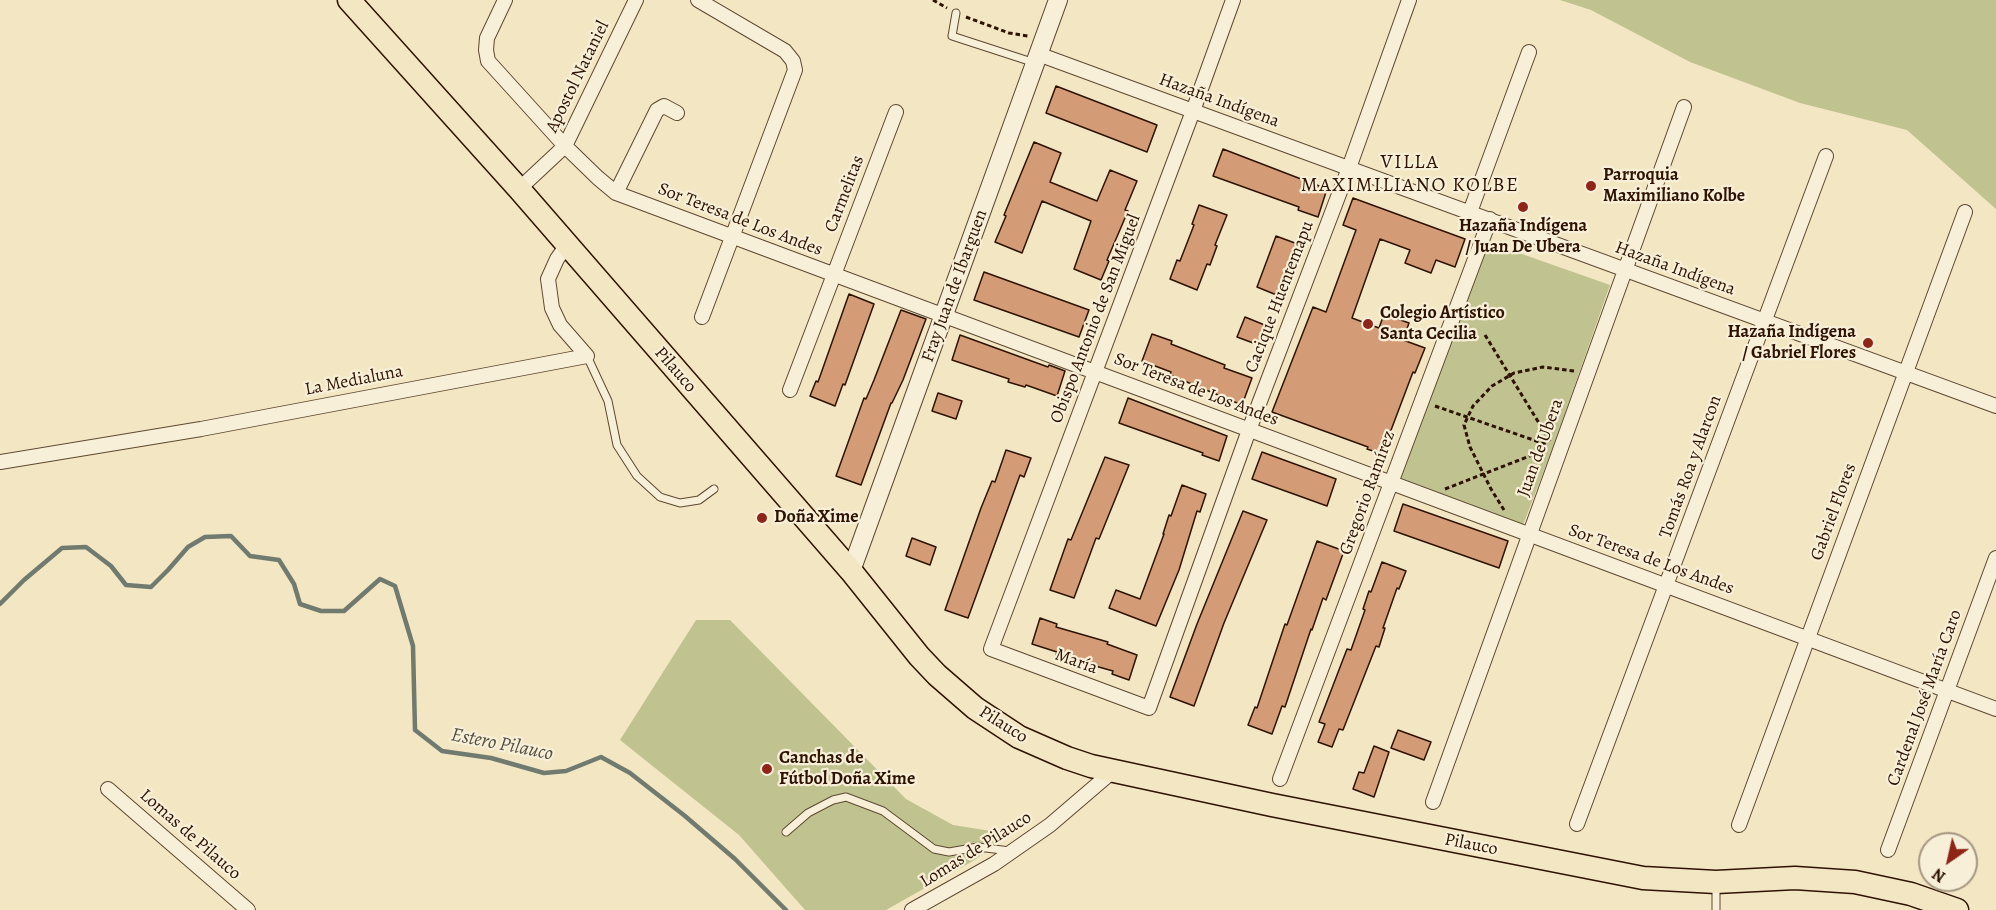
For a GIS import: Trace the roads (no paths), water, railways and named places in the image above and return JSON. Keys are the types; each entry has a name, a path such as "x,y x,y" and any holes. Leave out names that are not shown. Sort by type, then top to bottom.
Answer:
{"main road":[{"name":"Pilauco","path":"349,0 519,189 851,571 919,656 956,692 1004,728 1066,758 1113,771 1284,808 1643,878 1716,882 1795,878 1855,882 1911,894 1956,910"}],"street":[{"name":"Sor Teresa de Los Andes","path":"505,0 487,38 488,61 565,146 616,193 1996,709"},
{"name":"Apostol Nataniel","path":"519,189 565,146 636,0"},
{"path":"698,0 785,51 794,60 795,70 702,317"},
{"name":"Fray Juan de Ibarguen","path":"851,571 1058,0"},
{"name":"Obispo Antonio de San Miguel","path":"991,649 1233,0"},
{"name":"Cacique Huentemapu","path":"1149,708 1409,0"},
{"path":"1470,212 1529,52"},
{"name":"Hazaña Indígena","path":"1037,58 1193,111 1996,406"},
{"path":"616,193 657,110 664,106 677,113"},
{"name":"Juan de Ubera","path":"1433,802 1684,107"},
{"name":"Carmelitas","path":"790,390 896,112"},
{"name":"Tomás Roa y Alarcon","path":"1577,824 1826,156"},
{"name":"Gabriel Flores","path":"1739,825 1965,212"},
{"name":"Gregorio Ramírez","path":"1280,779 1490,219"},
{"path":"567,245 557,259 548,279 552,308 560,325 587,356"},
{"name":"La Medialuna","path":"0,462 201,429 587,356"},
{"name":"Cardenal José María Caro","path":"1888,850 1996,558"},
{"name":"María","path":"991,649 1149,708"},
{"name":"Lomas de Pilauco","path":"912,910 994,864 1050,825 1113,771"},
{"name":"Lomas de Pilauco","path":"108,789 248,910"}],"lane":[{"name":"Hazaña Indígena","path":"956,13 952,36 1037,58"},
{"path":"587,356 608,401 617,445 638,476 660,497 680,503 699,500 714,489"},
{"path":"786,832 808,813 846,796 883,811 926,844 943,851 956,852 990,847 1012,851"},
{"path":"1716,882 1716,910"}],"waterway":[{"name":"Estero Pilauco","path":"0,604 62,548 86,547 111,566 126,585 151,587 188,547 205,537 231,536 250,556 279,560 294,584 300,604 321,611 344,611 380,579 395,586 413,646 415,730 442,751 491,758 544,773 566,771 601,757 630,773 685,816 735,859 786,910"}],"place":[{"name":"Parroquia Maximiliano Kolbe","path":"1591,186"},
{"name":"Hazaña Indígena / Juan De Ubera","path":"1523,207"},
{"name":"Colegio Artístico Santa Cecilia","path":"1368,324"},
{"name":"Hazaña Indígena / Gabriel Flores","path":"1868,343"},
{"name":"Doña Xime","path":"762,518"},
{"name":"Canchas de Fútbol Doña Xime","path":"767,769"}],"district":[{"name":"VILLA MAXIMILIANO KOLBE","path":"1410,174"}]}
